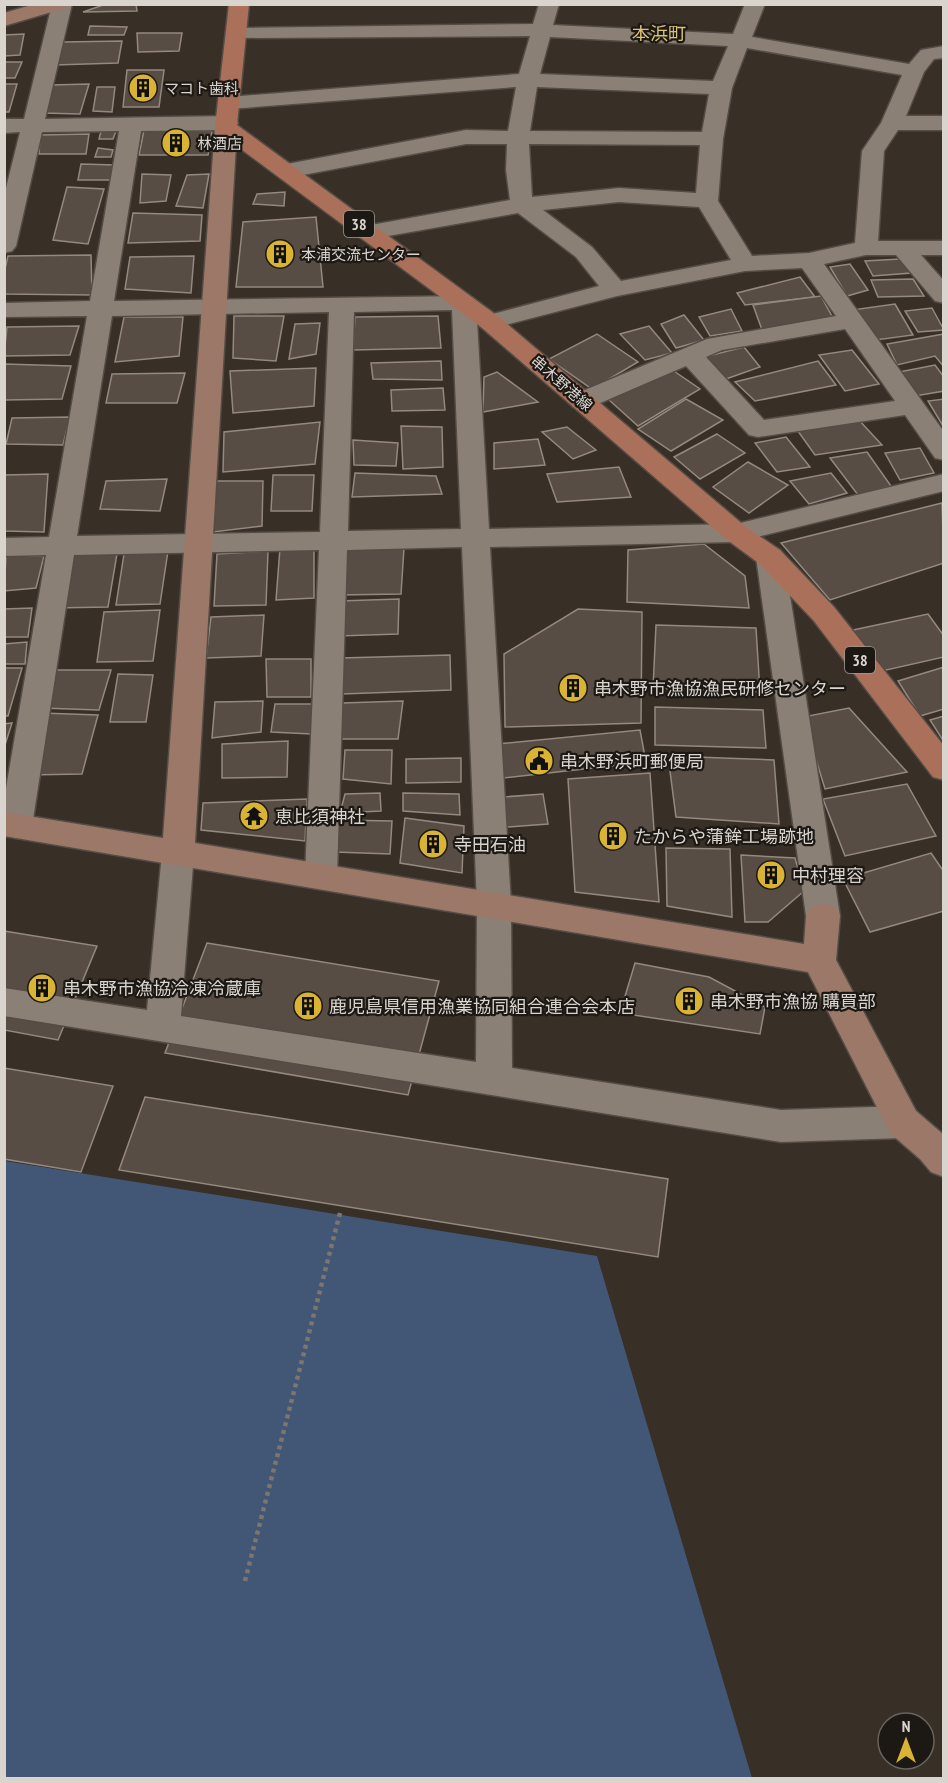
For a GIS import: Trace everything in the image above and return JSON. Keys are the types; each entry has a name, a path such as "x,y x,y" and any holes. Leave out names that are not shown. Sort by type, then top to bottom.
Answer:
{"main road":[{"path":"227,118 239,4"},
{"name":"串木野港線","path":"227,118 286,171 490,322 736,533 770,557 824,614 944,769"}],"street":[{"path":"4,20 60,4 4,246"},
{"path":"549,4 528,80 518,138 517,162 522,205 584,252 615,289"},
{"path":"745,264 708,201 712,139 721,88 742,41 755,4"},
{"path":"236,32 542,30 742,41 914,71"},
{"path":"866,248 873,151 892,123 914,71 928,54 944,52"},
{"path":"4,126 130,124 227,118 528,80 721,88"},
{"path":"163,1027 178,853 227,118"},
{"path":"892,123 944,123"},
{"path":"130,124 62,546 10,825 819,960"},
{"path":"286,171 466,137 712,139"},
{"path":"371,232 522,205 619,195 708,201"},
{"path":"490,322 615,289 745,264 809,260 866,248 944,248"},
{"path":"903,249 944,296"},
{"path":"809,260 944,452"},
{"path":"4,309 464,303 494,904 494,1081"},
{"path":"321,876 342,305"},
{"path":"582,400 716,344 852,321"},
{"path":"690,355 758,429 911,406"},
{"path":"4,547 736,533 944,482"},
{"path":"770,557 823,916 819,960 903,1122 944,1161"},
{"path":"4,1002 781,1126 903,1122"}],"path":[{"path":"245,1581 340,1213"}],"water":[{"path":"5,1161 597,1256 752,1778 5,1778"}],"building":[{"path":"106,4 136,4 137,11 83,12"},
{"path":"90,26 127,27 124,35 88,35"},
{"path":"137,33 182,33 179,51 138,52"},
{"path":"24,34 20,55 4,56 4,35"},
{"path":"122,41 118,63 55,65 63,42"},
{"path":"4,62 22,62 15,78 4,78"},
{"name":"マコト歯科","path":"127,70 164,70 159,107 123,107"},
{"path":"4,84 17,84 9,112 4,112"},
{"path":"89,84 80,114 43,113 51,85"},
{"path":"97,87 115,87 112,112 93,111"},
{"name":"林酒店","path":"144,130 212,131 208,155 139,155"},
{"path":"101,131 116,131 113,139 99,139"},
{"path":"89,134 86,154 39,154 40,135"},
{"path":"98,148 113,150 111,157 95,157"},
{"path":"81,164 115,165 111,180 78,180"},
{"path":"142,174 171,175 166,201 140,203"},
{"path":"209,174 203,208 176,206 187,175"},
{"path":"67,187 104,189 88,244 53,240"},
{"path":"285,192 284,206 253,204 257,194"},
{"path":"133,213 202,215 200,241 128,243"},
{"name":"本浦交流センター","path":"316,217 323,287 236,287 243,222"},
{"path":"91,255 92,295 4,294 4,273 8,256"},
{"path":"194,256 191,293 125,289 130,257"},
{"path":"900,259 911,273 873,276 865,261"},
{"path":"850,264 868,290 847,296 830,267"},
{"path":"800,277 815,297 745,305 737,293"},
{"path":"913,279 924,296 878,297 871,280"},
{"path":"821,296 834,320 762,330 753,305"},
{"path":"895,304 913,335 868,341 852,310"},
{"path":"932,308 944,330 918,332 905,311"},
{"path":"731,309 742,331 710,336 699,317"},
{"path":"684,315 704,340 676,348 661,324"},
{"path":"234,316 284,316 276,361 233,358"},
{"path":"438,316 441,348 353,350 355,317"},
{"path":"124,317 183,317 179,356 115,362"},
{"path":"320,323 316,354 289,359 295,324"},
{"path":"79,326 70,355 4,356 7,327"},
{"path":"649,326 672,353 645,360 620,334"},
{"path":"597,334 638,362 592,389 549,359"},
{"path":"944,334 944,367 935,356 897,365 887,344"},
{"path":"744,347 760,367 723,380 704,357"},
{"path":"852,350 879,384 845,391 819,355"},
{"path":"441,361 442,380 373,379 371,363"},
{"path":"818,361 836,385 755,401 735,382"},
{"path":"4,364 71,366 62,399 4,400"},
{"path":"935,365 944,377 944,391 915,396 899,372"},
{"path":"668,367 700,389 638,426 608,399"},
{"path":"316,368 314,406 233,413 230,371"},
{"path":"497,372 538,402 483,412 484,377"},
{"path":"185,373 177,403 106,403 112,374"},
{"path":"443,388 445,410 392,411 391,390"},
{"path":"686,399 723,420 671,451 638,429"},
{"path":"944,399 944,426 943,426 928,401"},
{"path":"70,417 63,445 6,444 12,418"},
{"path":"857,418 882,445 815,455 795,427"},
{"path":"320,422 315,464 223,472 224,432"},
{"path":"401,426 442,427 443,467 403,469"},
{"path":"567,427 596,450 573,459 542,432"},
{"path":"717,434 745,453 700,479 674,457"},
{"path":"786,437 810,467 777,472 755,443"},
{"path":"538,439 545,465 494,469 494,443"},
{"path":"353,440 398,443 396,466 354,465"},
{"path":"920,448 934,473 900,480 885,453"},
{"path":"867,452 891,486 858,495 830,458"},
{"path":"748,462 788,485 749,513 713,487"},
{"path":"619,467 631,497 557,502 547,474"},
{"path":"355,473 436,476 442,494 352,497"},
{"path":"831,473 847,493 809,504 790,481"},
{"path":"48,474 44,532 4,531 4,475"},
{"path":"273,475 314,475 312,511 271,511"},
{"path":"167,479 160,511 100,509 106,481"},
{"path":"210,481 263,481 262,526 213,532"},
{"path":"942,503 944,563 830,600 781,543"},
{"path":"704,544 745,576 749,608 627,602 628,550"},
{"path":"314,547 314,598 276,600 280,548"},
{"path":"404,548 401,594 338,595 341,549"},
{"path":"168,551 160,604 116,605 124,554"},
{"path":"268,551 266,605 214,606 217,554"},
{"path":"64,552 117,554 108,607 52,608"},
{"path":"6,556 44,556 36,588 4,591"},
{"path":"399,599 398,634 338,636 339,601"},
{"path":"32,608 28,637 4,637 4,609"},
{"name":"串木野市漁協漁民研修センター","path":"578,609 642,612 641,723 505,727 504,654"},
{"path":"160,610 153,661 97,662 104,612"},
{"path":"928,614 944,636 944,657 882,671 853,630"},
{"path":"264,615 261,656 206,658 211,617"},
{"path":"656,625 756,628 760,692 653,688"},
{"path":"27,642 25,664 4,664 4,644"},
{"path":"450,655 451,690 342,694 341,658"},
{"path":"266,659 311,659 311,697 267,697"},
{"path":"944,667 944,709 920,716 898,681"},
{"path":"4,668 22,668 8,716 4,716"},
{"path":"52,670 111,670 99,710 41,708"},
{"path":"118,674 153,675 146,722 110,722"},
{"path":"263,701 261,732 212,738 215,702"},
{"path":"403,701 398,739 341,739 342,703"},
{"path":"275,704 314,704 311,734 271,732"},
{"path":"655,707 763,710 766,748 655,745"},
{"path":"849,708 907,772 825,789 803,717"},
{"path":"41,713 98,715 82,774 28,775"},
{"path":"944,716 944,742 930,720"},
{"path":"12,723 4,748 4,724"},
{"name":"串木野浜町郵便局","path":"640,730 646,762 503,778 497,744"},
{"path":"288,741 287,777 222,778 222,744"},
{"path":"345,750 392,750 391,784 343,779"},
{"path":"668,756 774,760 779,824 676,817"},
{"path":"461,758 461,782 406,783 406,759"},
{"name":"たからや蒲鉾工場跡地","path":"650,773 659,902 575,892 568,779"},
{"path":"907,784 936,836 845,856 823,799"},
{"path":"380,793 381,811 340,813 345,794"},
{"path":"403,793 459,794 460,815 403,811"},
{"path":"543,794 548,824 507,827 503,797"},
{"name":"恵比須神社","path":"307,799 305,841 201,830 203,803"},
{"name":"寺田石油","path":"405,818 464,826 462,873 400,863"},
{"path":"339,820 392,821 390,854 335,852"},
{"path":"666,848 730,849 732,917 667,906"},
{"path":"931,853 944,872 944,911 870,932 843,879"},
{"name":"中村理容","path":"741,855 795,858 804,891 768,922 745,922"},
{"name":"串木野市漁協冷凍冷蔵庫","path":"4,931 97,946 58,1040 4,1030"},
{"name":"鹿児島県信用漁業協同組合連合会本店","path":"207,943 439,981 408,1095 165,1053"},
{"name":"串木野市漁協 購買部","path":"635,963 709,977 765,1007 760,1034 620,1013"},
{"path":"4,1068 113,1086 81,1172 4,1159"},
{"path":"145,1097 668,1179 658,1257 119,1170"}],"place":[{"name":"マコト歯科","path":"143,88"},
{"name":"林酒店","path":"176,143"},
{"name":"本浦交流センター","path":"280,254"},
{"name":"串木野市漁協漁民研修センター","path":"573,688"},
{"name":"串木野浜町郵便局","path":"539,761"},
{"name":"恵比須神社","path":"254,816"},
{"name":"たからや蒲鉾工場跡地","path":"613,836"},
{"name":"寺田石油","path":"433,844"},
{"name":"中村理容","path":"771,875"},
{"name":"串木野市漁協冷凍冷蔵庫","path":"42,988"},
{"name":"串木野市漁協 購買部","path":"689,1001"},
{"name":"鹿児島県信用漁業協同組合連合会本店","path":"308,1006"}],"district":[{"name":"本浜町","path":"659,33"}]}
